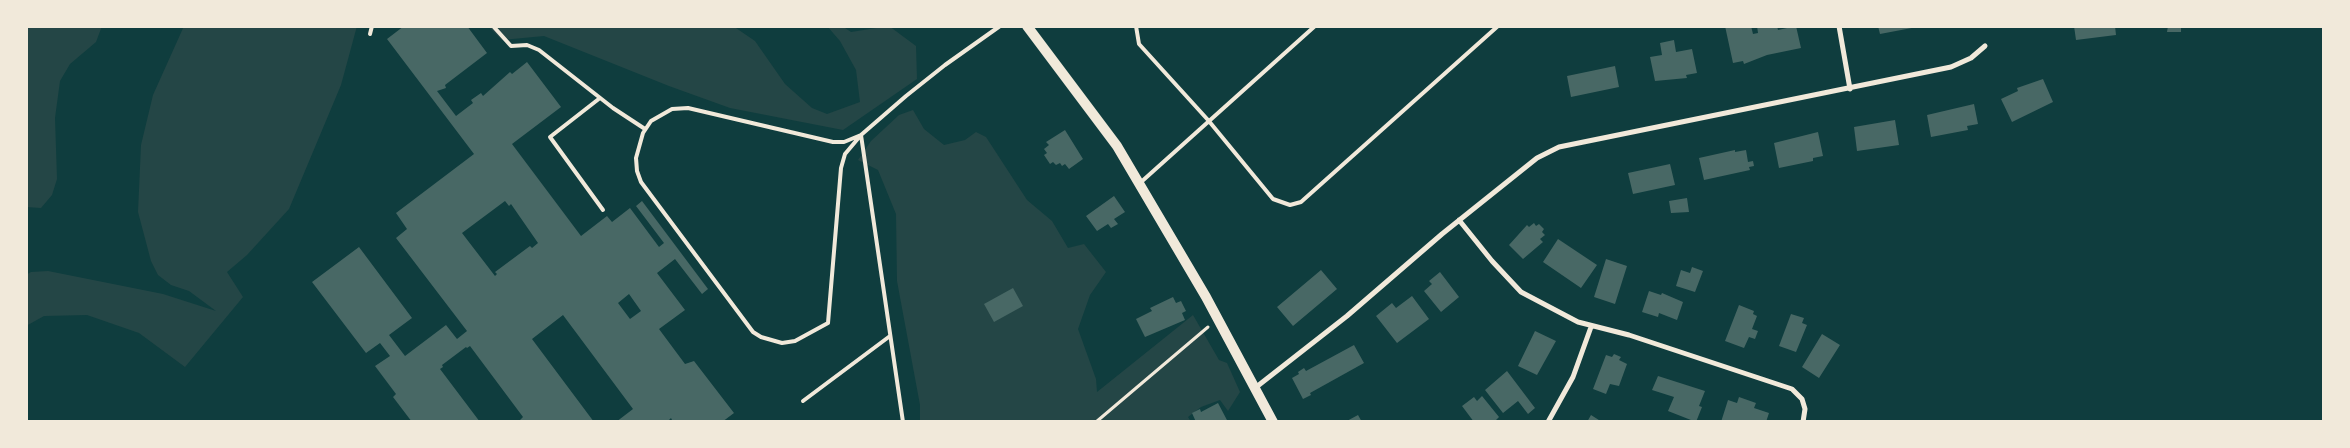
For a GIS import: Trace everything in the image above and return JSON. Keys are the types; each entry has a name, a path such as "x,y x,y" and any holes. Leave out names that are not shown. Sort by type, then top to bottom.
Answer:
{"main road":[{"path":"1028,26 1117,146 1140,183 1218,319 1273,422"}],"street":[{"path":"1839,26 1850,89"},
{"path":"1255,388 1347,316 1459,220 1537,158 1559,147 1951,67 1971,58 1985,46"},
{"path":"1459,220 1492,261 1521,292 1558,314 1591,327 1629,335 1792,389 1802,399 1805,414 1803,422"},
{"path":"1548,422 1573,377 1591,327"}],"lane":[{"path":"370,34 372,26"},
{"path":"493,26 511,46 527,45 539,50 600,98 645,129"},
{"path":"861,135 844,142 833,142 688,108 672,109 651,121 645,129 636,158 637,171 641,182 753,332 766,339 782,343 808,335 828,323 841,168 844,154 861,135 945,65 1000,26"},
{"path":"1136,26 1139,44 1208,120 1273,199 1290,205 1301,202 1498,26"},
{"path":"1140,183 1315,26"},
{"path":"600,98 550,136 603,210"},
{"path":"861,135 902,422"},
{"path":"803,401 890,336"}],"path":[{"path":"1096,422 1218,319"}],"shaded area":[{"path":"26,26 102,26 96,42 70,64 60,81 55,118 57,179 52,195 41,208 26,207"},
{"path":"184,26 357,26 341,85 289,209 247,255 227,272 243,297 185,367 139,333 87,315 44,316 26,326 26,275 31,272 48,271 163,294 216,311 189,291 171,285 158,275 151,261 138,212 141,145 153,95"},
{"path":"488,26 733,26 755,41 785,84 812,108 827,114 860,102 856,70 840,41 827,26 842,26 851,32 889,26 916,46 917,79 843,130 730,108 669,86 544,36 502,40"},
{"path":"913,110 924,129 944,145 965,140 976,132 986,137 1027,200 1052,221 1068,248 1084,244 1106,272 1090,295 1078,329 1096,379 1097,392 1193,315 1219,360 1227,363 1240,392 1228,411 1220,400 1201,407 1188,417 1191,422 920,422 920,405 897,281 896,214 878,170 858,160 871,141 899,115"}],"building":[{"path":"404,26 467,26 487,53 445,85 446,88 437,91 456,116 473,103 471,100 481,93 483,96 510,72 512,74 527,62 561,107 512,144 581,236 607,216 612,222 630,208 659,247 664,243 636,206 642,201 708,289 702,294 675,259 657,273 685,310 659,329 685,364 694,361 734,413 722,422 673,422 671,418 667,422 616,422 633,409 563,315 532,339 594,422 518,422 523,417 470,346 442,365 443,367 440,369 480,422 412,422 393,397 396,394 375,366 390,356 380,343 366,353 312,282 359,247 412,318 389,335 405,356 446,325 457,339 467,331 396,238 407,229 396,213 474,154 387,39","holes":["505,201 509,206 511,204 538,243 532,248 530,246 495,272 497,274 495,276 462,233","629,294 641,311 630,319 618,303"]},
{"path":"1725,26 1751,26 1753,34 1758,33 1757,26 1777,26 1778,30 1796,26 1801,48 1767,55 1744,64 1743,61 1733,63"},
{"path":"1878,26 1917,26 1917,27 1880,34"},
{"path":"2074,26 2115,26 2116,35 2076,40"},
{"path":"2168,26 2181,26 2181,32 2167,32"},
{"path":"1674,40 1676,52 1692,49 1697,73 1686,75 1687,78 1655,81 1650,57 1662,55 1660,43"},
{"path":"1615,66 1619,87 1571,97 1567,76"},
{"path":"2043,79 2053,102 2012,122 2001,99 2018,91 2017,88"},
{"path":"1974,104 1978,124 1967,126 1968,130 1931,137 1927,115"},
{"path":"1895,120 1899,145 1857,151 1854,127"},
{"path":"1065,130 1083,159 1069,169 1065,164 1062,166 1060,163 1056,165 1053,162 1050,164 1044,155 1047,153 1044,149 1049,145 1046,142"},
{"path":"1818,132 1823,156 1813,158 1813,161 1779,168 1774,143"},
{"path":"1735,150 1735,152 1746,150 1748,162 1753,161 1754,166 1749,167 1750,170 1704,180 1699,158"},
{"path":"1670,164 1675,185 1633,194 1628,173"},
{"path":"1114,196 1125,212 1114,219 1118,224 1111,228 1108,224 1097,231 1086,216"},
{"path":"1687,198 1689,212 1671,213 1669,201"},
{"path":"1534,223 1536,226 1539,224 1544,229 1542,232 1545,235 1540,239 1543,242 1523,259 1509,245 1527,225 1529,227"},
{"path":"1558,239 1597,265 1581,288 1543,262"},
{"path":"1606,259 1627,266 1615,304 1594,297"},
{"path":"1692,267 1703,271 1695,292 1676,286 1681,270 1690,273"},
{"path":"1321,270 1337,289 1293,326 1277,307"},
{"path":"1440,272 1459,297 1441,312 1424,291 1432,284 1429,281"},
{"path":"1013,288 1023,306 994,322 984,304"},
{"path":"1649,291 1661,295 1662,293 1683,302 1677,320 1659,313 1658,317 1642,312"},
{"path":"1412,296 1429,319 1397,343 1376,316 1392,303 1396,308"},
{"path":"1173,297 1176,303 1181,301 1186,311 1182,313 1185,320 1145,337 1136,319 1152,311 1150,308"},
{"path":"1739,305 1754,311 1753,314 1757,316 1752,329 1758,331 1755,339 1749,337 1744,348 1725,341"},
{"path":"1791,314 1804,318 1802,323 1807,325 1796,352 1779,346"},
{"path":"1535,331 1556,341 1537,375 1518,366"},
{"path":"1822,334 1840,345 1819,378 1802,367"},
{"path":"1354,345 1364,363 1310,393 1311,395 1303,399 1292,378 1304,368 1306,371"},
{"path":"1614,354 1621,357 1619,360 1627,364 1619,386 1610,384 1606,394 1593,389 1606,355 1612,357"},
{"path":"1507,371 1535,408 1528,414 1518,401 1503,413 1485,390"},
{"path":"1658,376 1705,391 1699,406 1702,407 1696,422 1668,411 1674,397 1652,390"},
{"path":"1482,396 1499,417 1494,422 1474,422 1462,406 1474,397 1477,401"},
{"path":"1739,397 1756,403 1754,408 1769,413 1766,422 1721,422 1728,400 1737,403"},
{"path":"1218,403 1228,422 1196,422 1192,413 1200,409 1201,412"},
{"path":"1358,415 1362,422 1345,422"},
{"path":"1591,415 1602,422 1587,422"}]}
